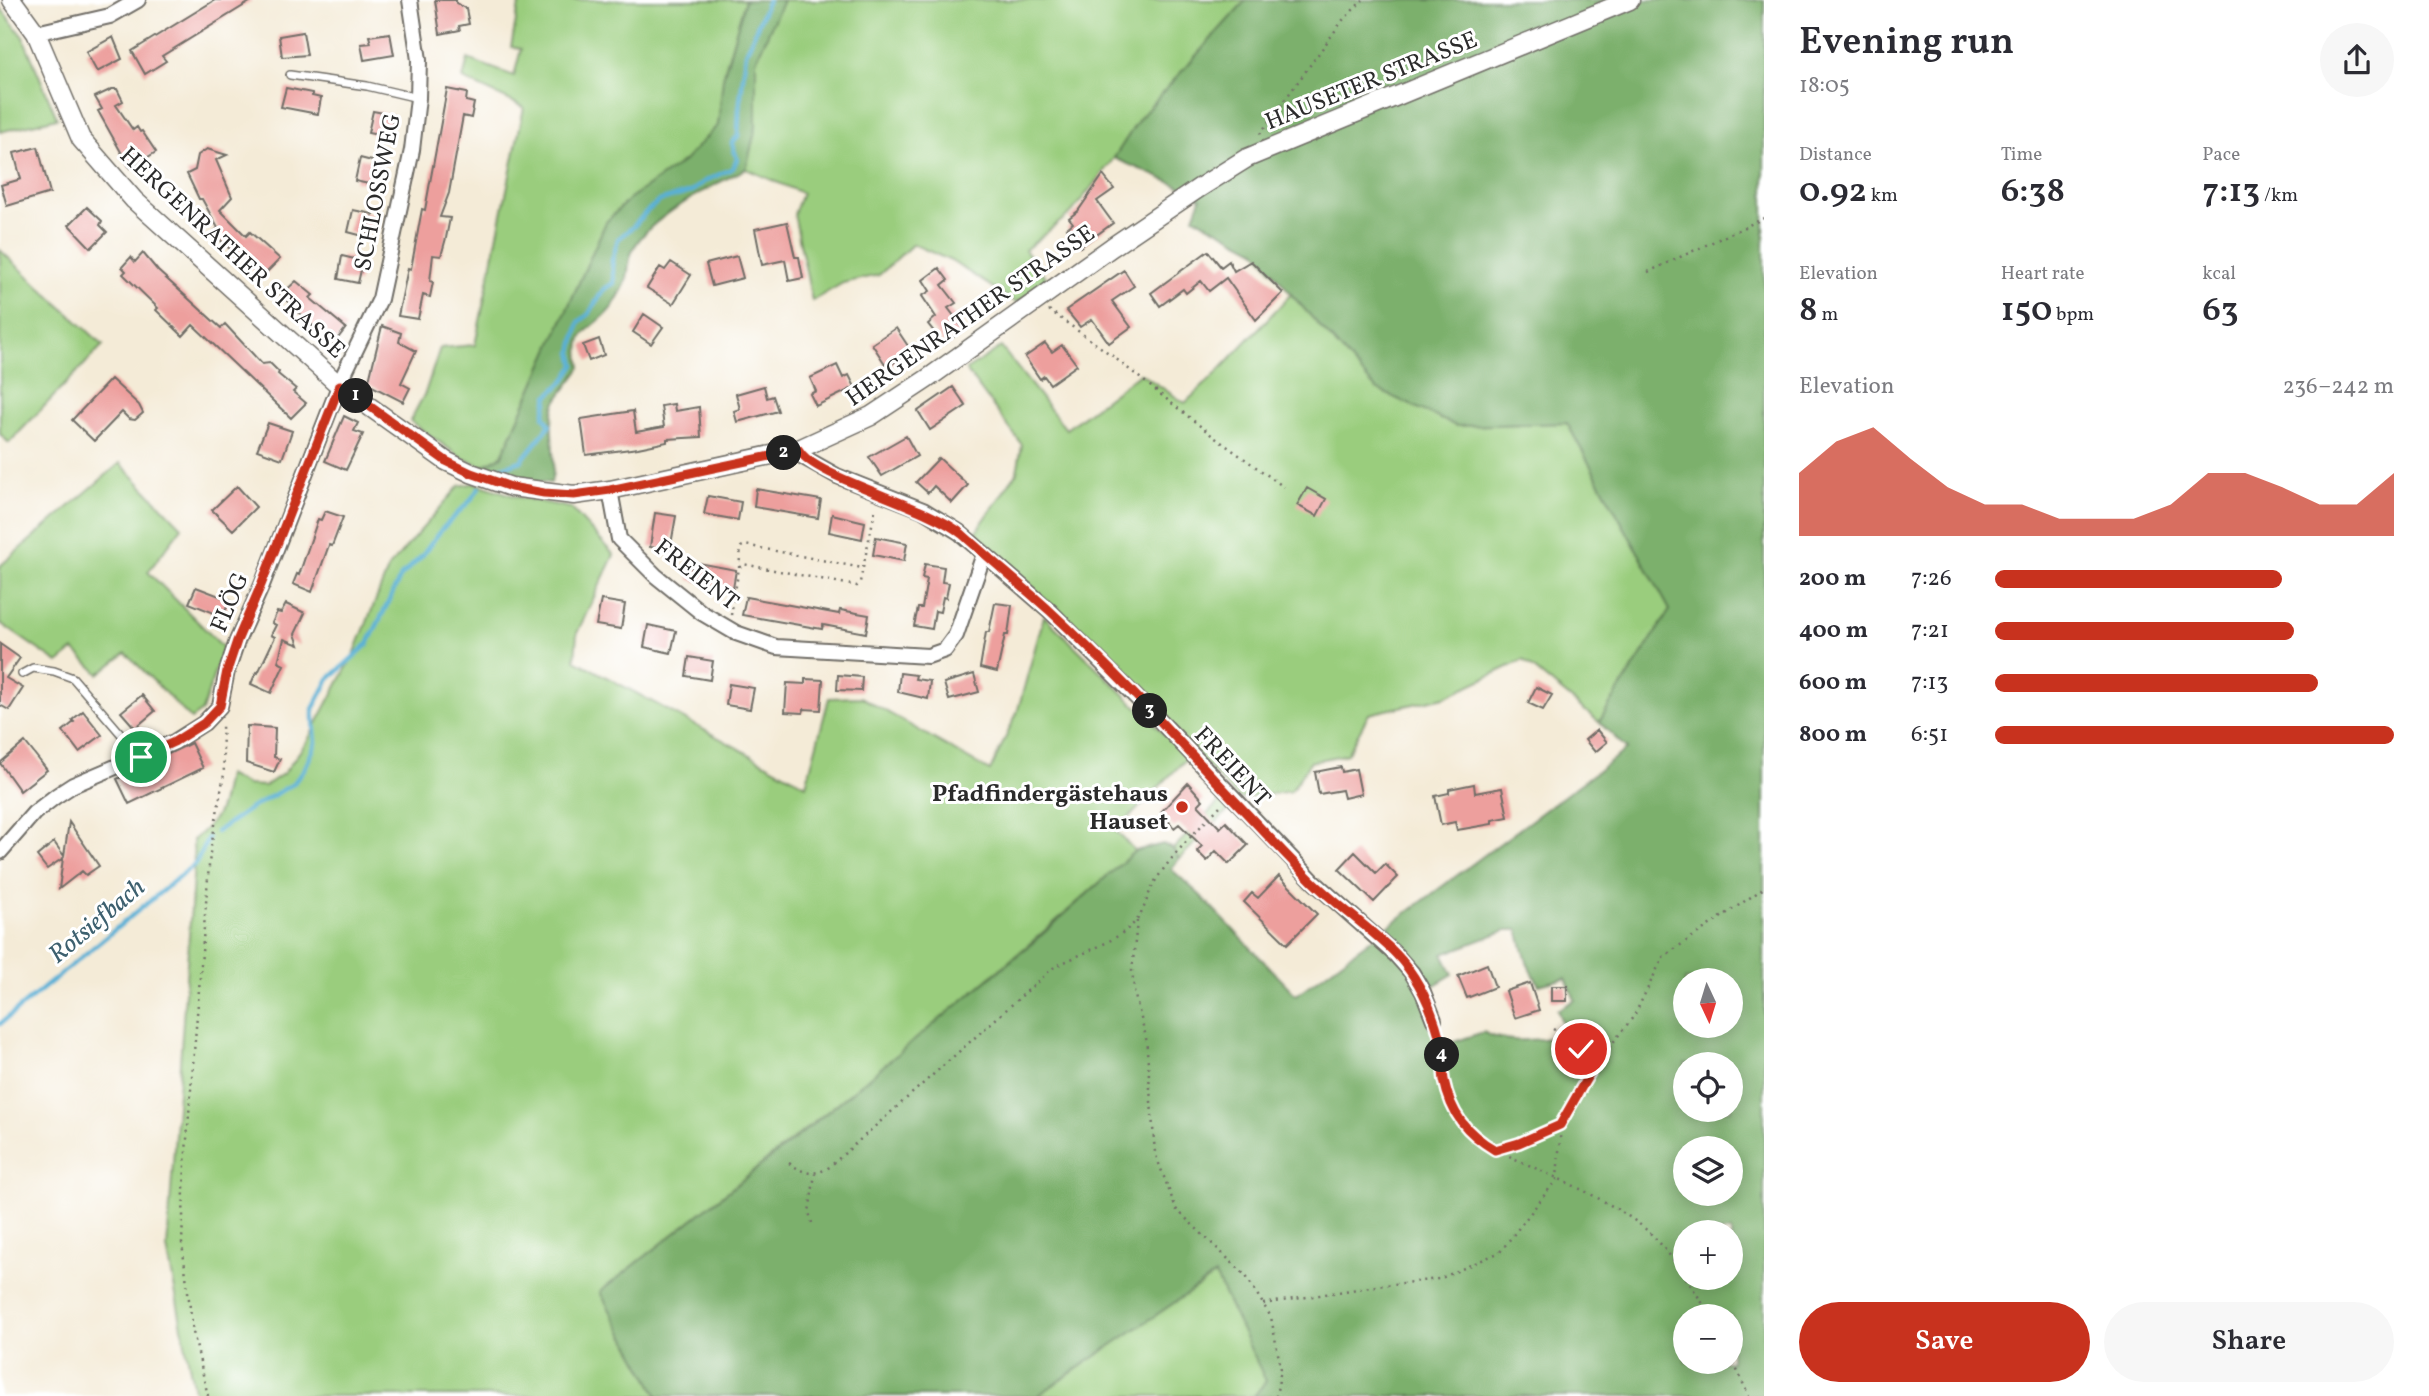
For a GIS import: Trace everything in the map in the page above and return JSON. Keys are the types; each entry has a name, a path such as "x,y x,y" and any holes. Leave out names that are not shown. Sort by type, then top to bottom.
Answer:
{"street":[{"name":"HERGENRATHER STRASSE","path":"12,0 36,33 81,139 134,200 340,385 446,461 511,487 544,493 574,495 610,490 799,450 872,416 1199,188"},
{"path":"36,33 110,16 138,0"},
{"name":"SCHLOSSWEG","path":"340,385 380,299 412,150 419,60 410,0"},
{"name":"HAUSETER STRASSE","path":"1199,188 1247,158 1630,0"},
{"name":"FLÖG","path":"220,706 237,641 340,385"},
{"name":"FREIENT","path":"799,450 803,457 837,476 923,510 950,526 1050,611 1165,726 1314,883 1396,954 1423,992 1434,1020"},
{"name":"FREIENT","path":"610,490 619,539 656,576 702,613 729,629 776,648 928,656 945,650 956,635 984,554"},
{"path":"0,852 34,813 56,796 73,785 174,742 204,723 220,706"}],"lane":[{"path":"290,75 367,86 418,98"},
{"path":"22,674 33,668 54,671 73,678 141,757"}],"path":[{"path":"1247,158 1262,130 1291,90 1343,20 1363,0"},
{"path":"1648,272 1764,218"},
{"path":"1039,299 1073,329 1110,354 1214,437 1284,487"},
{"path":"739,568 743,564 857,586 880,494"},
{"path":"729,629 741,547 745,545 862,568"},
{"path":"208,1396 193,1332 182,1243 186,1152 210,853 223,774 224,744 220,706"},
{"path":"1230,796 1176,852 1154,883 1137,921 1132,971 1135,996 1146,1037 1155,1153 1176,1209 1246,1276 1271,1317 1281,1368 1276,1396"},
{"path":"1263,1304 1439,1279 1500,1252 1557,1179 1560,1125 1592,1069 1634,1016 1663,957 1764,888"},
{"path":"789,1163 805,1174 815,1174 827,1169 1053,968 1120,936 1137,921"},
{"path":"1434,1020 1442,1046 1444,1079 1450,1103 1461,1123 1474,1138 1620,1211 1644,1228 1673,1260"},
{"path":"1553,1028 1581,1049 1592,1069"},
{"path":"1495,1150 1560,1125"},
{"path":"812,1223 808,1212 815,1174"},
{"path":"1739,1374 1749,1396"}],"green space":[{"path":"520,0 745,0 725,69 718,125 684,161 629,199 606,222 502,456 483,466 462,458 410,421 425,393 440,348 475,345 524,107 463,79 468,59 514,76 521,49 511,47"},
{"path":"745,0 783,0 756,60 756,127 746,169 667,214 652,226 633,250 623,288 606,315 582,336 579,353 581,367 555,404 551,483 518,480 483,466 502,456 606,222 629,199 684,161 718,125 723,78"},
{"path":"783,0 1246,0 1139,119 1114,158 1072,212 1025,250 1048,280 1017,303 951,261 913,244 879,275 843,283 812,301 794,214 802,193 746,169 756,127 756,60"},
{"path":"1246,0 1764,0 1764,1396 1254,1396 1266,1381 1215,1275 1037,1396 658,1396 600,1292 796,1138 1036,940 1135,851 1163,844 1173,849 1179,859 1171,869 1200,895 1296,995 1627,749 1599,722 1670,610 1567,423 1456,426 1376,389 1291,294 1256,250 1194,217 1201,198 1114,158 1139,119","holes":["1507,930 1518,930 1527,962 1539,985 1566,978 1575,1000 1557,1010 1563,1024 1552,1038 1508,1040 1483,1032 1442,1046 1423,992 1453,974 1443,954"]},
{"path":"0,7 23,37 57,118 0,132"},
{"path":"0,250 103,345 9,443 0,434"},
{"path":"1291,294 1376,389 1456,426 1567,423 1670,610 1599,722 1523,660 1445,697 1369,714 1347,754 1310,762 1291,791 1239,799 1047,601 976,532 1017,472 1022,445 966,370 1001,347 1066,429 1140,373 1185,403"},
{"path":"120,463 182,527 148,572 223,647 202,711 191,719 126,653 99,674 74,650 58,663 0,623 0,566"},
{"path":"475,483 518,497 571,508 614,555 577,633 575,660 806,785 829,698 861,697 990,771 1017,713 1044,616 1188,757 1116,831 1135,851 938,1021 600,1292 658,1396 195,1396 167,1248 194,864 193,840 215,818 227,775 247,785 265,786 284,773 308,740 355,652 389,567 459,486"},
{"path":"1220,801 1229,810 1179,859 1173,849"},
{"path":"1215,1275 1267,1381 1254,1396 1037,1396"}],"building":[{"path":"215,0 253,0 162,56 166,61 145,74 132,51"},
{"path":"435,0 456,0 456,3 466,9 469,24 459,26 460,30 440,34"},
{"path":"303,32 307,55 282,57 279,36"},
{"path":"390,33 394,55 364,60 361,44 371,43 369,36"},
{"path":"113,37 122,59 97,72 86,52"},
{"path":"286,88 312,93 312,96 321,98 318,114 281,107"},
{"path":"117,89 123,101 116,105 133,130 137,127 142,131 156,152 130,168 98,111 102,109 95,97"},
{"path":"447,89 467,93 466,101 474,103 471,118 463,116 449,193 440,217 450,218 446,238 441,256 433,255 430,297 423,295 418,319 398,316 408,268 411,269 422,209 425,210"},
{"path":"373,111 394,115 389,137 368,133"},
{"path":"38,147 50,193 7,206 1,185 21,179 14,153"},
{"path":"207,149 227,155 216,160 232,197 220,210 246,236 250,232 280,259 262,277 249,266 253,262 234,245 230,249 213,233 218,228 187,174 195,170 198,155"},
{"path":"360,158 384,164 378,186 355,181"},
{"path":"1103,175 1114,189 1097,201 1113,223 1080,247 1067,228 1073,223 1069,218 1078,211"},
{"path":"87,207 102,221 100,225 107,232 91,248 69,225"},
{"path":"353,210 373,214 367,237 348,232"},
{"path":"787,222 803,278 789,281 785,260 762,265 755,229"},
{"path":"1208,251 1221,267 1229,261 1234,271 1251,261 1283,293 1256,320 1226,278 1209,291 1201,281 1186,293 1183,289 1160,306 1151,293"},
{"path":"143,253 158,271 221,328 225,324 262,364 270,363 278,374 296,389 293,392 306,403 291,418 193,325 183,336 123,274 126,271 122,267 131,257 135,262"},
{"path":"342,256 363,261 358,283 338,279"},
{"path":"737,256 743,278 712,286 706,264"},
{"path":"671,262 691,275 673,304 647,288 660,267 665,270"},
{"path":"939,268 948,280 942,285 956,303 948,308 964,329 944,344 928,324 936,317 922,296 930,291 923,280"},
{"path":"1124,270 1134,286 1112,301 1131,327 1109,343 1092,319 1080,327 1066,310"},
{"path":"296,281 313,295 310,298 346,328 331,347 310,329 313,326 281,295"},
{"path":"644,314 663,327 651,344 633,332"},
{"path":"382,326 401,333 399,342 416,351 401,383 410,388 403,402 368,384"},
{"path":"896,328 910,349 906,351 908,354 887,367 872,344"},
{"path":"599,339 604,355 589,361 583,345"},
{"path":"1045,343 1052,352 1062,345 1077,365 1050,384 1044,376 1040,379 1025,357"},
{"path":"837,365 843,378 849,375 855,387 816,406 810,394 816,391 810,378"},
{"path":"111,379 139,405 143,413 135,420 129,419 122,412 94,441 72,420"},
{"path":"764,386 767,398 773,396 778,411 737,422 734,411 740,409 736,394"},
{"path":"953,387 966,406 930,430 918,411"},
{"path":"674,404 675,411 699,407 701,437 667,439 667,442 638,448 586,455 581,419 633,411 636,432 664,427 661,406"},
{"path":"344,416 358,423 354,431 363,434 346,470 325,461"},
{"path":"268,423 292,431 282,459 257,450"},
{"path":"906,436 917,456 882,476 869,457"},
{"path":"939,458 968,485 952,503 934,486 928,493 916,482"},
{"path":"237,486 256,507 233,530 212,510"},
{"path":"1307,488 1326,499 1317,516 1297,505"},
{"path":"756,489 821,500 818,518 754,507"},
{"path":"708,496 741,502 738,520 704,514"},
{"path":"325,511 343,517 332,546 329,545 312,592 293,584 297,574 299,575 318,519 321,520"},
{"path":"655,513 676,516 670,550 650,547"},
{"path":"832,514 865,522 862,539 829,532"},
{"path":"876,537 907,543 904,561 873,555"},
{"path":"693,562 736,570 733,588 689,580"},
{"path":"925,564 944,567 942,582 949,583 940,612 935,611 932,629 914,626 918,608 922,608 927,579 922,578"},
{"path":"196,587 230,600 221,621 212,612 189,603"},
{"path":"746,597 839,614 840,610 869,615 866,633 823,625 822,629 742,615"},
{"path":"601,600 625,604 621,629 596,625"},
{"path":"995,603 1012,605 1008,635 1005,635 997,672 980,668 986,632 989,632"},
{"path":"286,604 305,613 295,634 299,645 284,639 278,662 284,665 271,693 251,684 275,637 271,635 276,625 272,623 277,612 281,613"},
{"path":"648,625 676,631 671,653 644,647"},
{"path":"0,644 20,658 6,678 23,688 9,710 0,705"},
{"path":"689,657 713,661 710,680 686,676"},
{"path":"900,673 916,675 915,679 930,681 928,699 898,692"},
{"path":"974,674 979,692 949,700 944,683"},
{"path":"838,675 862,677 861,691 837,690"},
{"path":"805,679 823,680 821,710 785,712 787,683 805,684"},
{"path":"729,684 754,688 750,709 726,705"},
{"path":"1536,687 1552,695 1543,710 1528,703"},
{"path":"142,695 155,711 135,728 121,712"},
{"path":"83,711 102,735 79,752 63,731"},
{"path":"247,726 275,728 274,757 280,759 274,772 246,763"},
{"path":"1597,730 1607,742 1595,752 1585,740"},
{"path":"25,742 47,770 20,791 0,763"},
{"path":"191,743 203,768 129,804 117,779 130,773 133,779 157,768 154,761"},
{"path":"1341,767 1342,772 1356,769 1361,794 1344,798 1342,790 1319,794 1315,772"},
{"path":"1188,783 1203,800 1198,805 1220,828 1226,822 1248,845 1229,864 1216,851 1207,861 1197,851 1202,846 1179,824 1174,828 1161,812"},
{"path":"1474,784 1475,793 1502,788 1508,817 1492,820 1492,824 1457,830 1455,822 1441,825 1435,796 1449,793 1449,789"},
{"path":"69,822 99,866 86,875 82,871 59,889 63,858 47,869 37,856 54,842 64,856"},
{"path":"1355,852 1376,873 1385,864 1398,877 1374,902 1339,869"},
{"path":"1279,876 1317,914 1287,944 1244,902 1252,893 1258,898"},
{"path":"1487,964 1495,987 1467,998 1458,976"},
{"path":"1530,983 1539,1010 1515,1018 1506,991"},
{"path":"1551,986 1567,986 1567,1001 1551,1001"}],"waterway":[{"name":"Rotsiefbach","path":"491,471 521,461 550,425 544,416 548,396 565,380 575,365 572,352 579,322 589,314 603,290 614,283 612,260 618,239 659,201 691,192 705,181 733,168 737,159 732,143 738,136 746,53 768,0"},
{"name":"Rotsiefbach","path":"216,832 293,784 305,768 316,743 313,709 329,679 368,644 401,576 422,556 441,530 479,488"},
{"name":"Rotsiefbach","path":"0,1024 196,863 208,838"}],"place":[{"name":"Pfadfindergästehaus Hauset","path":"1182,807"}],"route":[{"path":"141,757 174,742 204,723 220,706 237,641 340,385 446,461 511,487 544,493 574,495 610,490 799,450 803,457 837,476 923,510 959,532 1050,611 1165,726 1314,883 1396,954 1423,992 1442,1046 1444,1079 1450,1103 1461,1123 1474,1138 1495,1150 1560,1125 1592,1069 1581,1049"}]}
